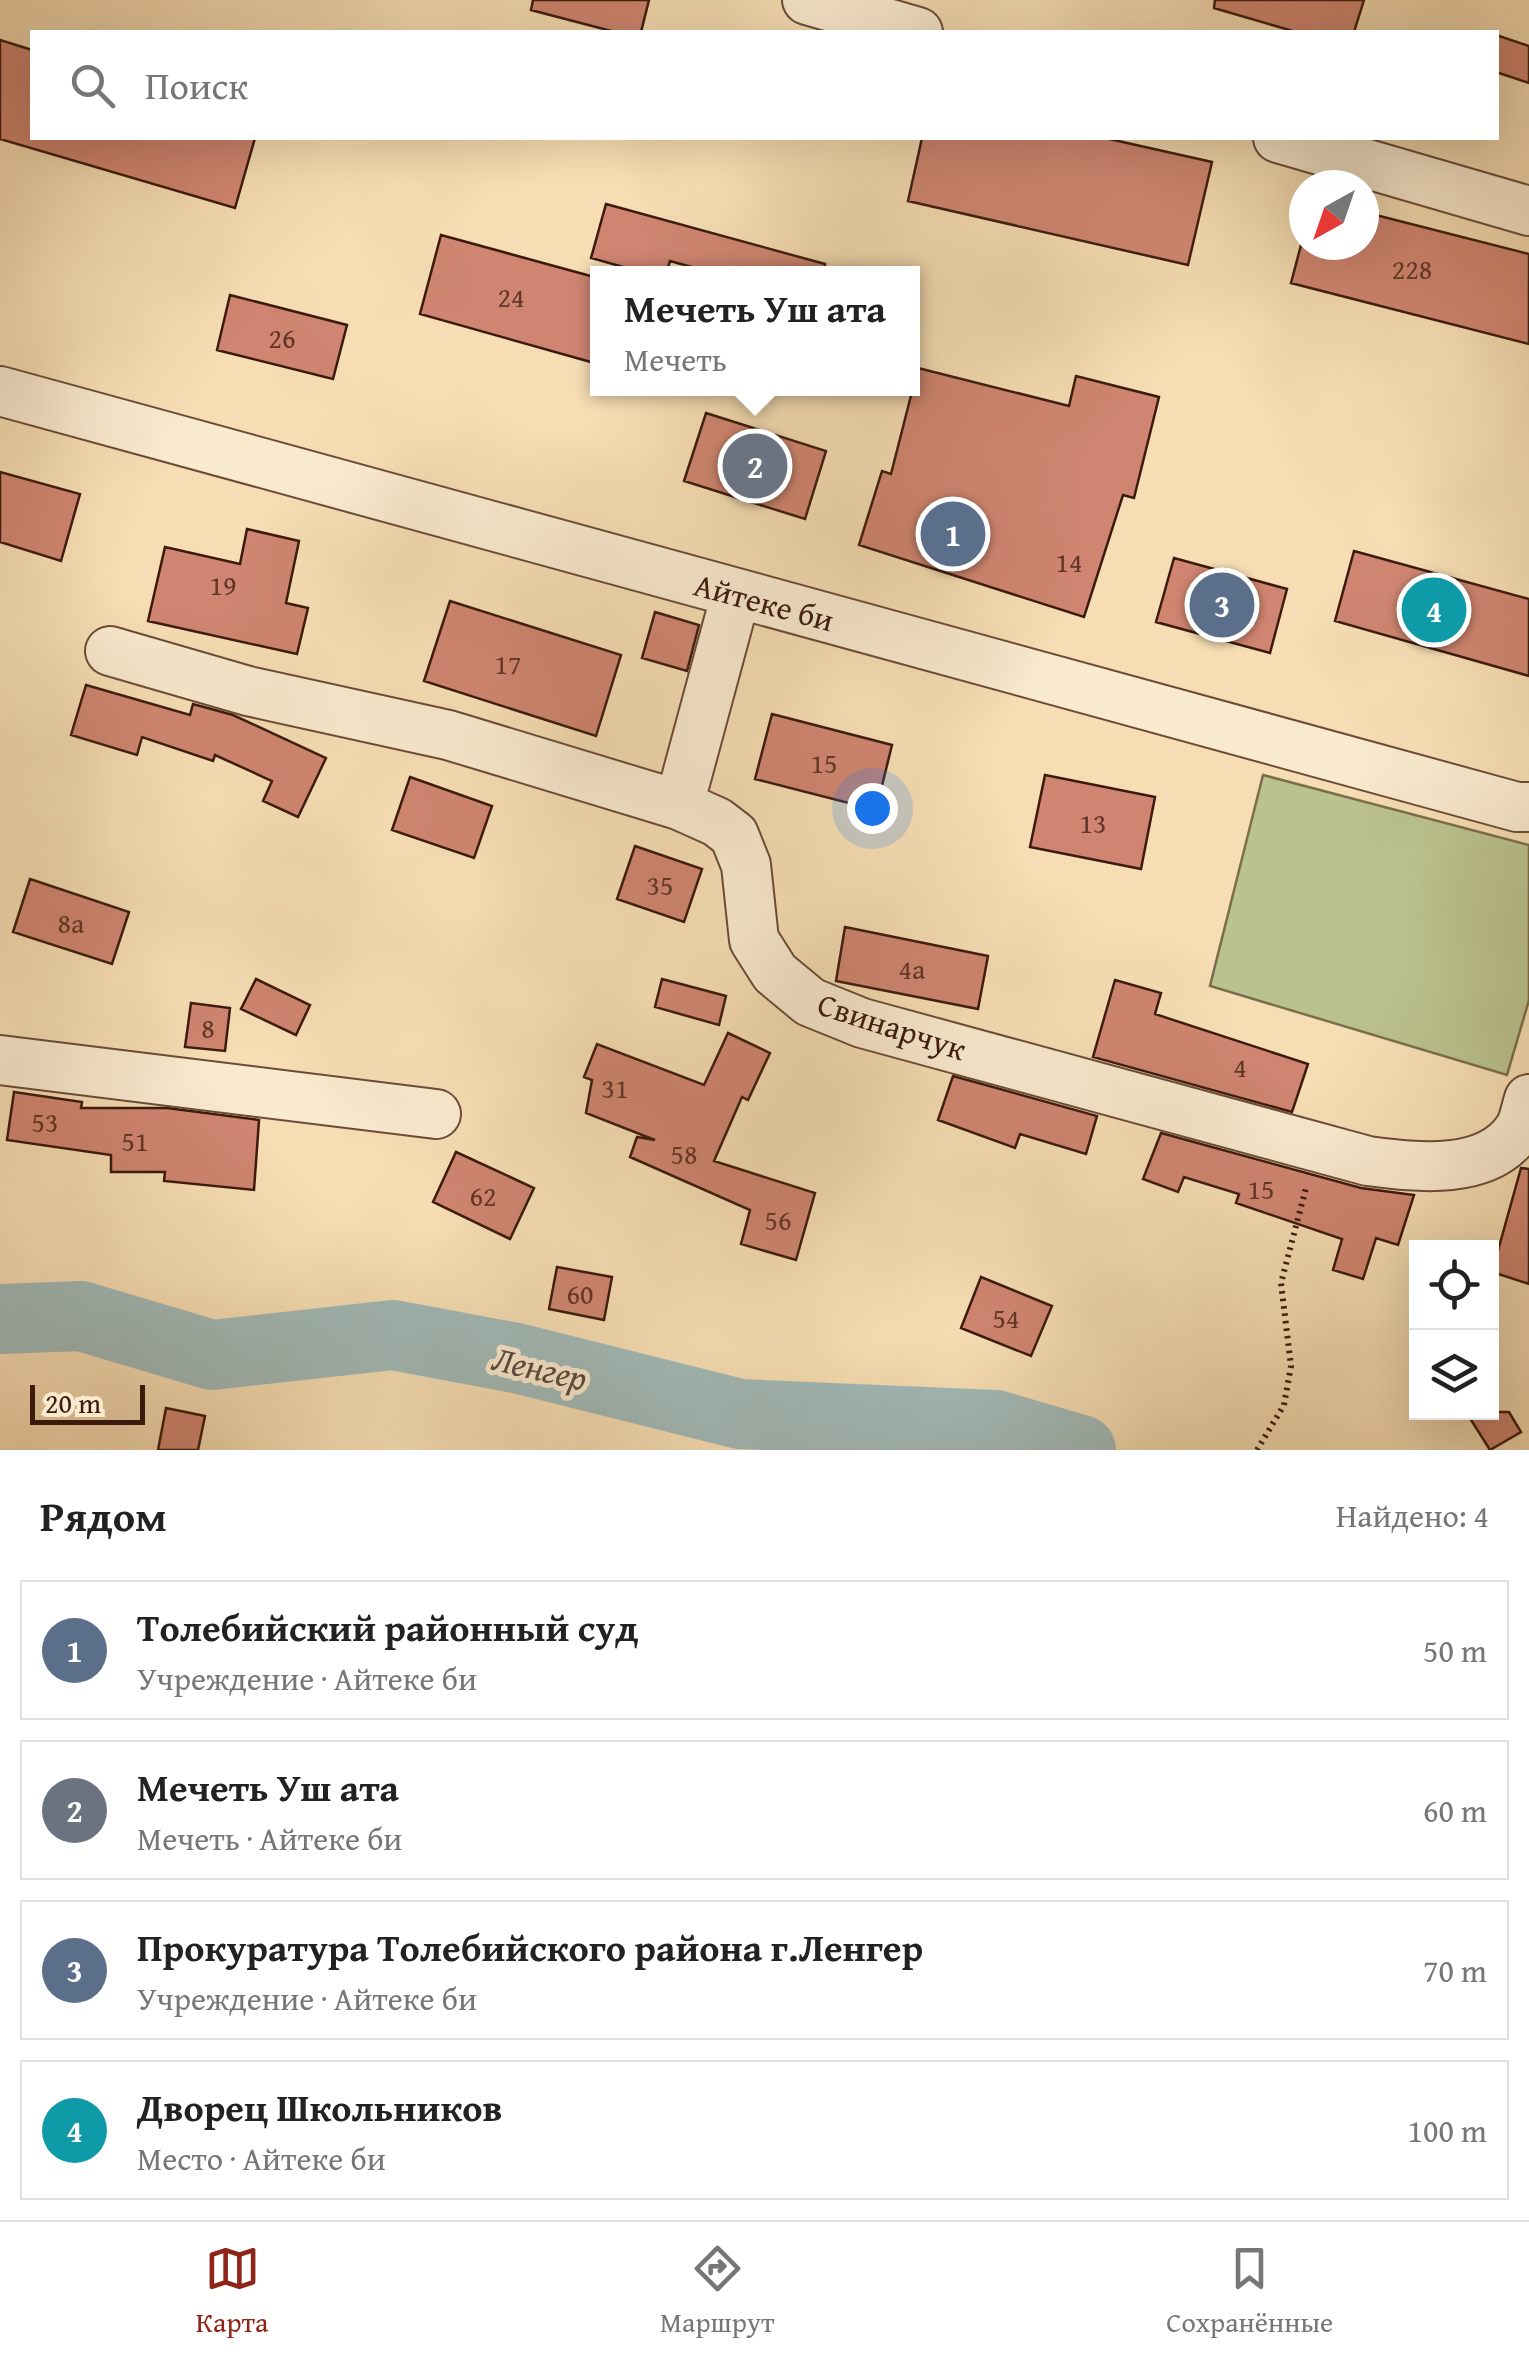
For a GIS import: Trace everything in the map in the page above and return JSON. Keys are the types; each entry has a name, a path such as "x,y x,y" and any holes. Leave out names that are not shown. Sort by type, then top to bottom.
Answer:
{"street":[{"path":"807,0 911,30"},
{"path":"1285,140 1529,211"},
{"name":"Айтеке би","path":"0,391 1517,808 1529,807"},
{"path":"679,804 736,594"},
{"name":"Свинарчук","path":"110,652 248,692 448,735 679,804 717,822 734,834 746,866 754,940 775,974 810,1002 862,1023 1368,1162 1426,1168 1515,1160 1519,1129 1529,1099"},
{"path":"0,1060 436,1114"}],"path":[{"path":"1257,1450 1284,1405 1291,1366 1281,1283 1318,1147"}],"green space":[{"path":"1263,775 1529,845 1529,1000 1507,1075 1210,986"}],"building":[{"path":"533,0 649,0 642,30 607,30 531,10"},
{"path":"1215,0 1364,0 1355,30 1289,30 1214,8"},
{"path":"1499,36 1529,46 1529,83 1499,73"},
{"path":"0,40 30,49 30,140 254,140 235,208 0,139"},
{"path":"922,140 1114,140 1212,162 1188,265 908,201"},
{"path":"606,204 825,264 688,266 670,261 668,266 620,266 591,258"},
{"path":"1379,216 1529,254 1529,344 1291,283 1297,260 1379,260"},
{"path":"441,235 590,276 590,362 420,314"},
{"path":"230,295 347,325 333,379 217,350"},
{"path":"920,369 1069,406 1076,376 1159,397 1134,498 1123,495 1084,617 859,545 882,471 891,474 911,396 920,396"},
{"path":"706,413 826,451 805,519 684,481"},
{"path":"0,472 80,494 61,561 0,542"},
{"path":"247,529 299,541 286,603 308,608 297,654 148,621 165,547 240,564"},
{"path":"1354,551 1529,599 1529,676 1335,621"},
{"path":"1174,558 1287,589 1270,653 1156,622"},
{"path":"450,601 621,655 596,736 424,681"},
{"path":"655,612 699,625 687,671 642,658"},
{"path":"86,685 190,715 193,704 233,715 326,758 298,817 263,801 272,781 215,755 213,761 142,737 137,755 71,735"},
{"path":"772,714 892,745 876,810 755,779"},
{"path":"1045,775 1155,797 1141,869 1030,847"},
{"path":"410,777 492,806 474,858 392,830"},
{"path":"635,846 702,869 684,922 617,899"},
{"path":"30,879 129,912 112,964 13,932"},
{"path":"845,927 988,956 978,1009 836,981"},
{"path":"256,979 310,1005 296,1035 241,1009"},
{"path":"662,979 726,996 719,1025 655,1007"},
{"path":"1115,980 1161,993 1155,1014 1308,1064 1292,1112 1093,1057"},
{"path":"191,1003 230,1008 225,1051 185,1047"},
{"path":"728,1033 770,1053 748,1100 742,1097 714,1161 815,1193 796,1260 741,1244 750,1210 630,1157 637,1137 655,1140 586,1113 592,1080 584,1077 597,1044 704,1085"},
{"path":"953,1076 1097,1116 1086,1154 1020,1134 1015,1148 938,1120"},
{"path":"14,1092 82,1102 81,1108 167,1108 259,1120 254,1190 164,1181 165,1172 111,1172 111,1155 7,1140"},
{"path":"1161,1133 1361,1188 1414,1195 1398,1245 1376,1238 1363,1279 1333,1270 1342,1239 1236,1203 1239,1194 1184,1177 1178,1192 1143,1179"},
{"path":"456,1152 534,1188 510,1239 433,1202"},
{"path":"1521,1168 1529,1169 1529,1284 1499,1274 1499,1247"},
{"path":"557,1267 612,1277 604,1320 549,1309"},
{"path":"981,1277 1052,1306 1031,1356 961,1328"},
{"path":"166,1408 205,1416 198,1450 158,1450"},
{"path":"1499,1412 1509,1412 1521,1432 1490,1450 1471,1420 1499,1420"}],"waterway":[{"name":"Ленгер","path":"0,1319 81,1316 212,1355 393,1335 516,1358 740,1414 996,1425 1081,1450"}],"place":[{"name":"Мечеть Уш ата","path":"755,466"},
{"name":"Толебийский районный суд","path":"953,534"},
{"name":"Прокуратура Толебийского района г.Ленгер","path":"1222,605"},
{"name":"Дворец Школьников","path":"1434,610"}]}
